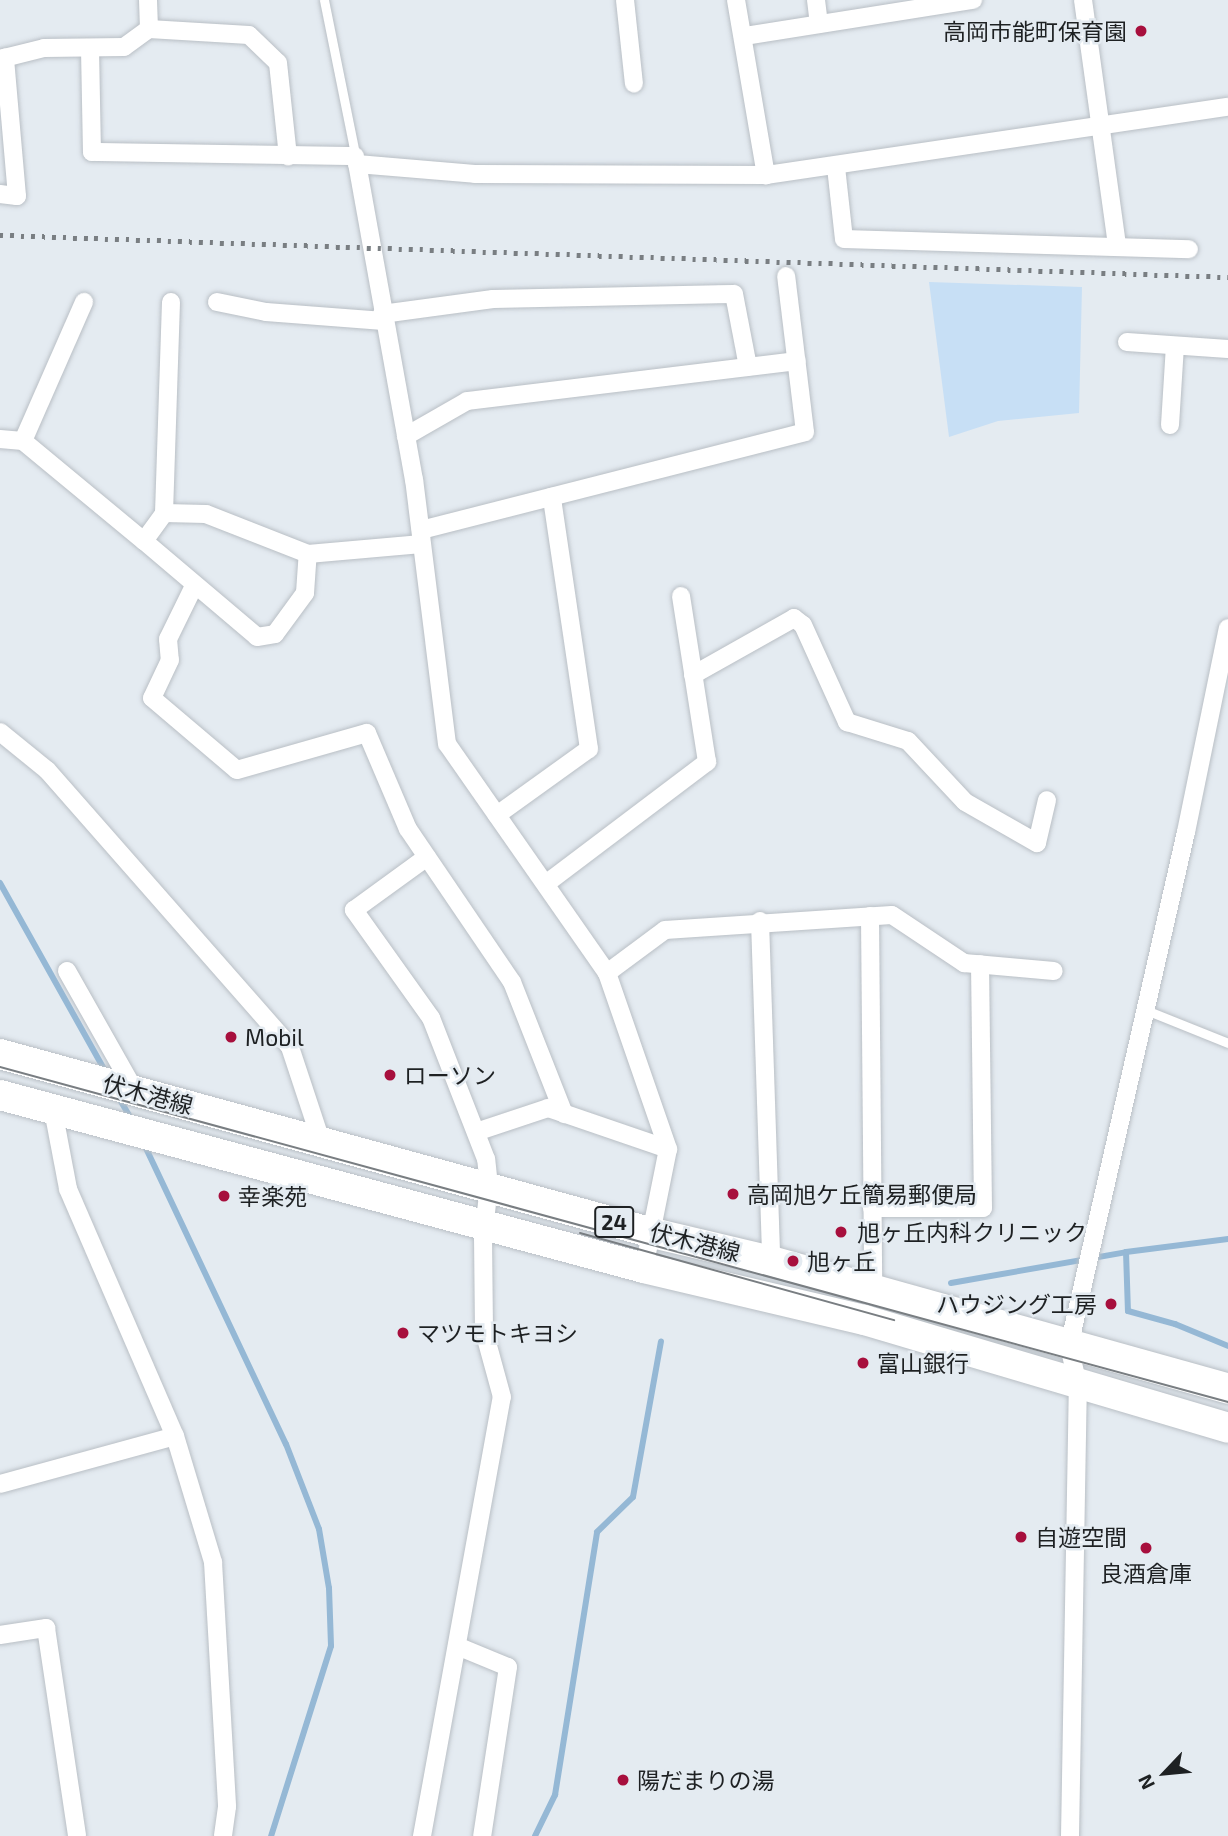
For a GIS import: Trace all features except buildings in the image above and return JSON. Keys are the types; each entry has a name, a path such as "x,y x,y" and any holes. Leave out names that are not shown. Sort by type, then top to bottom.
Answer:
{"main road":[{"name":"伏木港線","path":"0,1054 653,1233 771,1261 1228,1389"},
{"name":"伏木港線","path":"0,1095 486,1222 644,1268 864,1320 1228,1428"}],"street":[{"path":"149,0 149,29"},
{"path":"625,0 634,84"},
{"path":"736,0 745,36 766,175"},
{"path":"816,0 819,24"},
{"path":"745,36 972,0"},
{"path":"1083,0 1117,246"},
{"path":"0,194 17,196 2,58 44,48 124,47 149,29 248,35 258,44 278,63 288,156"},
{"path":"90,49 92,152 288,156 356,160 475,174 766,175 836,167 1228,107"},
{"path":"356,160 422,537 447,744 547,883 607,974 667,1149 653,1233 644,1268"},
{"path":"836,167 844,239 1189,249"},
{"path":"164,513 206,514 308,554 422,537 551,497 805,432 786,276"},
{"path":"217,302 266,312 383,317 493,299 734,294 748,367"},
{"path":"23,441 84,302"},
{"path":"144,541 164,513 172,302"},
{"path":"1127,342 1228,349"},
{"path":"1170,425 1175,346"},
{"path":"406,436 467,401 797,361"},
{"path":"0,439 23,441 257,637 275,634 304,593 308,554"},
{"path":"497,815 589,749 551,497"},
{"path":"194,586 168,639 170,660 152,698 237,770 367,733 408,828 512,982 564,1114"},
{"path":"547,883 707,762 681,596"},
{"path":"693,675 794,618 803,625 847,722 908,741 965,802 1037,843 1046,800"},
{"path":"1070,1836 1078,1385 1069,1346 1224,679 1228,628"},
{"path":"0,732 47,770 290,1047 321,1141"},
{"path":"422,1836 502,1397 484,1331 489,1186 476,1132 431,1018 354,910 427,857"},
{"path":"607,974 665,930 760,921 892,915 964,963 1054,971"},
{"path":"870,916 873,1289"},
{"path":"760,921 771,1261"},
{"path":"872,1208 983,1208 980,964"},
{"path":"67,971 135,1091"},
{"path":"476,1132 548,1108 667,1149"},
{"path":"53,1110 68,1189 175,1436 214,1562 228,1807 223,1836"},
{"path":"0,1484 175,1436"},
{"path":"0,1635 46,1628 77,1836"},
{"path":"457,1646 508,1667 482,1836"}],"lane":[{"path":"324,0 356,160"},
{"path":"1146,1010 1228,1043"}],"shaded area":[{"path":"929,282 1082,287 1079,413 998,421 949,437"}],"waterway":[{"path":"0,883 106,1073"},
{"path":"119,1098 131,1119"},
{"path":"144,1144 286,1444 319,1529 329,1588 331,1646 271,1836"},
{"path":"951,1283 1126,1252 1228,1239"},
{"path":"1126,1252 1128,1311 1175,1324 1228,1346"},
{"path":"535,1836 555,1795 597,1532 633,1497 661,1342"}],"tram line":[{"path":"0,1067 1228,1402"},
{"path":"580,1233 894,1320"}],"railway":[{"path":"0,235 1228,277"}],"place":[{"name":"高岡市能町保育園","path":"1141,31"},
{"name":"Mobil","path":"231,1037"},
{"name":"ローソン","path":"390,1075"},
{"name":"高岡旭ケ丘簡易郵便局","path":"733,1194"},
{"name":"幸楽苑","path":"224,1196"},
{"name":"旭ヶ丘内科クリニック","path":"841,1232"},
{"name":"旭ヶ丘","path":"793,1261"},
{"name":"ハウジング工房","path":"1111,1304"},
{"name":"マツモトキヨシ","path":"403,1333"},
{"name":"富山銀行","path":"863,1363"},
{"name":"自遊空間","path":"1021,1537"},
{"name":"良酒倉庫","path":"1146,1548"},
{"name":"陽だまりの湯","path":"623,1780"}]}
